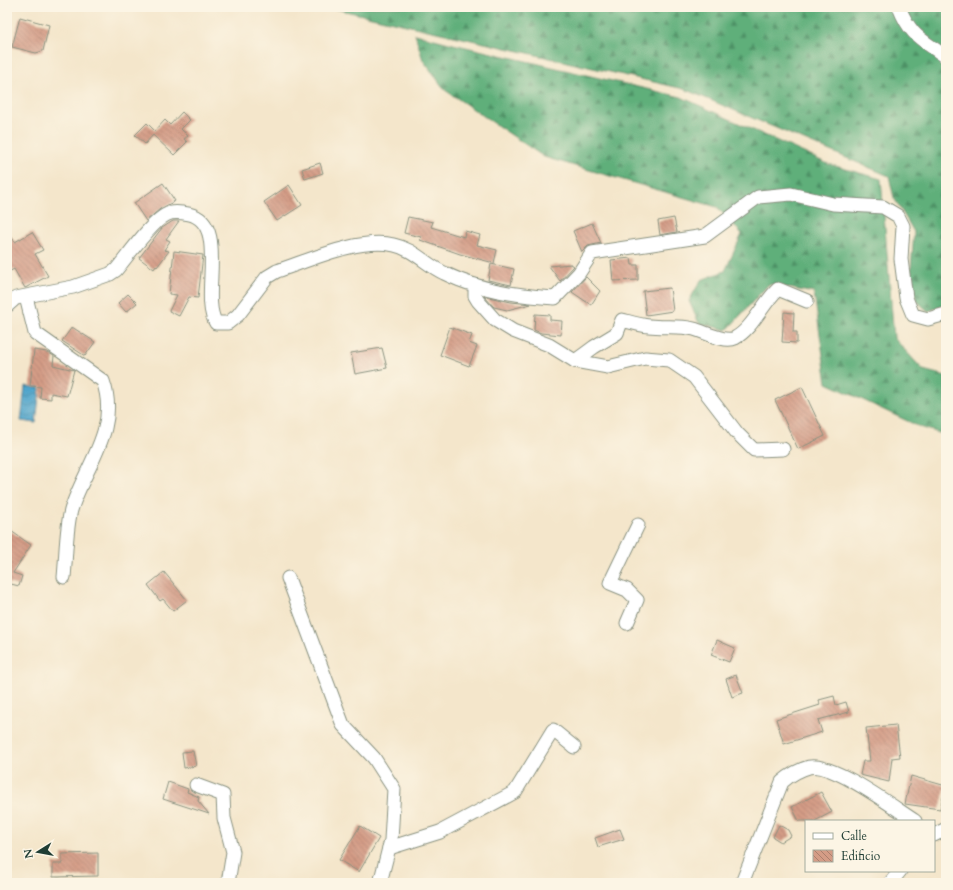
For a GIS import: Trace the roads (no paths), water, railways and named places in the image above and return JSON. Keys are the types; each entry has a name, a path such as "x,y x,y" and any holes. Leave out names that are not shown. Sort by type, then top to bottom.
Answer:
{"street":[{"path":"899,7 910,30 946,57"},
{"path":"7,306 16,298 73,287 110,274 116,270 160,218 170,213 191,214 205,224 210,238 211,310 216,323 228,323 238,315 267,278 277,271 361,245 394,245 411,251 442,273 475,285 525,296 555,298 580,273 592,253 705,236 758,197 791,194 833,204 883,207 898,216 903,226 901,259 906,298 913,314 928,319 946,314"},
{"path":"475,285 474,291 478,301 495,320 519,334 549,345 575,361 608,367 645,358 669,360 694,376 737,433 754,450 783,449"},
{"path":"575,361 594,346 617,333 622,320 649,326 681,326 711,334 724,340 735,338 744,330 768,298 778,290 807,301"},
{"path":"26,297 35,333 103,380 108,400 104,439 71,508 64,577"},
{"path":"628,623 637,600 627,590 610,583 638,525"},
{"path":"288,578 343,725 374,758 394,789 389,848 380,883"},
{"path":"389,848 440,832 515,792 553,730 574,746"},
{"path":"742,883 782,782 792,774 809,767 819,767 852,780 913,820"},
{"path":"196,785 223,795 224,818 233,852 228,883"},
{"path":"935,834 946,829"},
{"path":"890,883 899,872"}],"water":[{"path":"25,386 40,388 36,423 21,421"}]}
